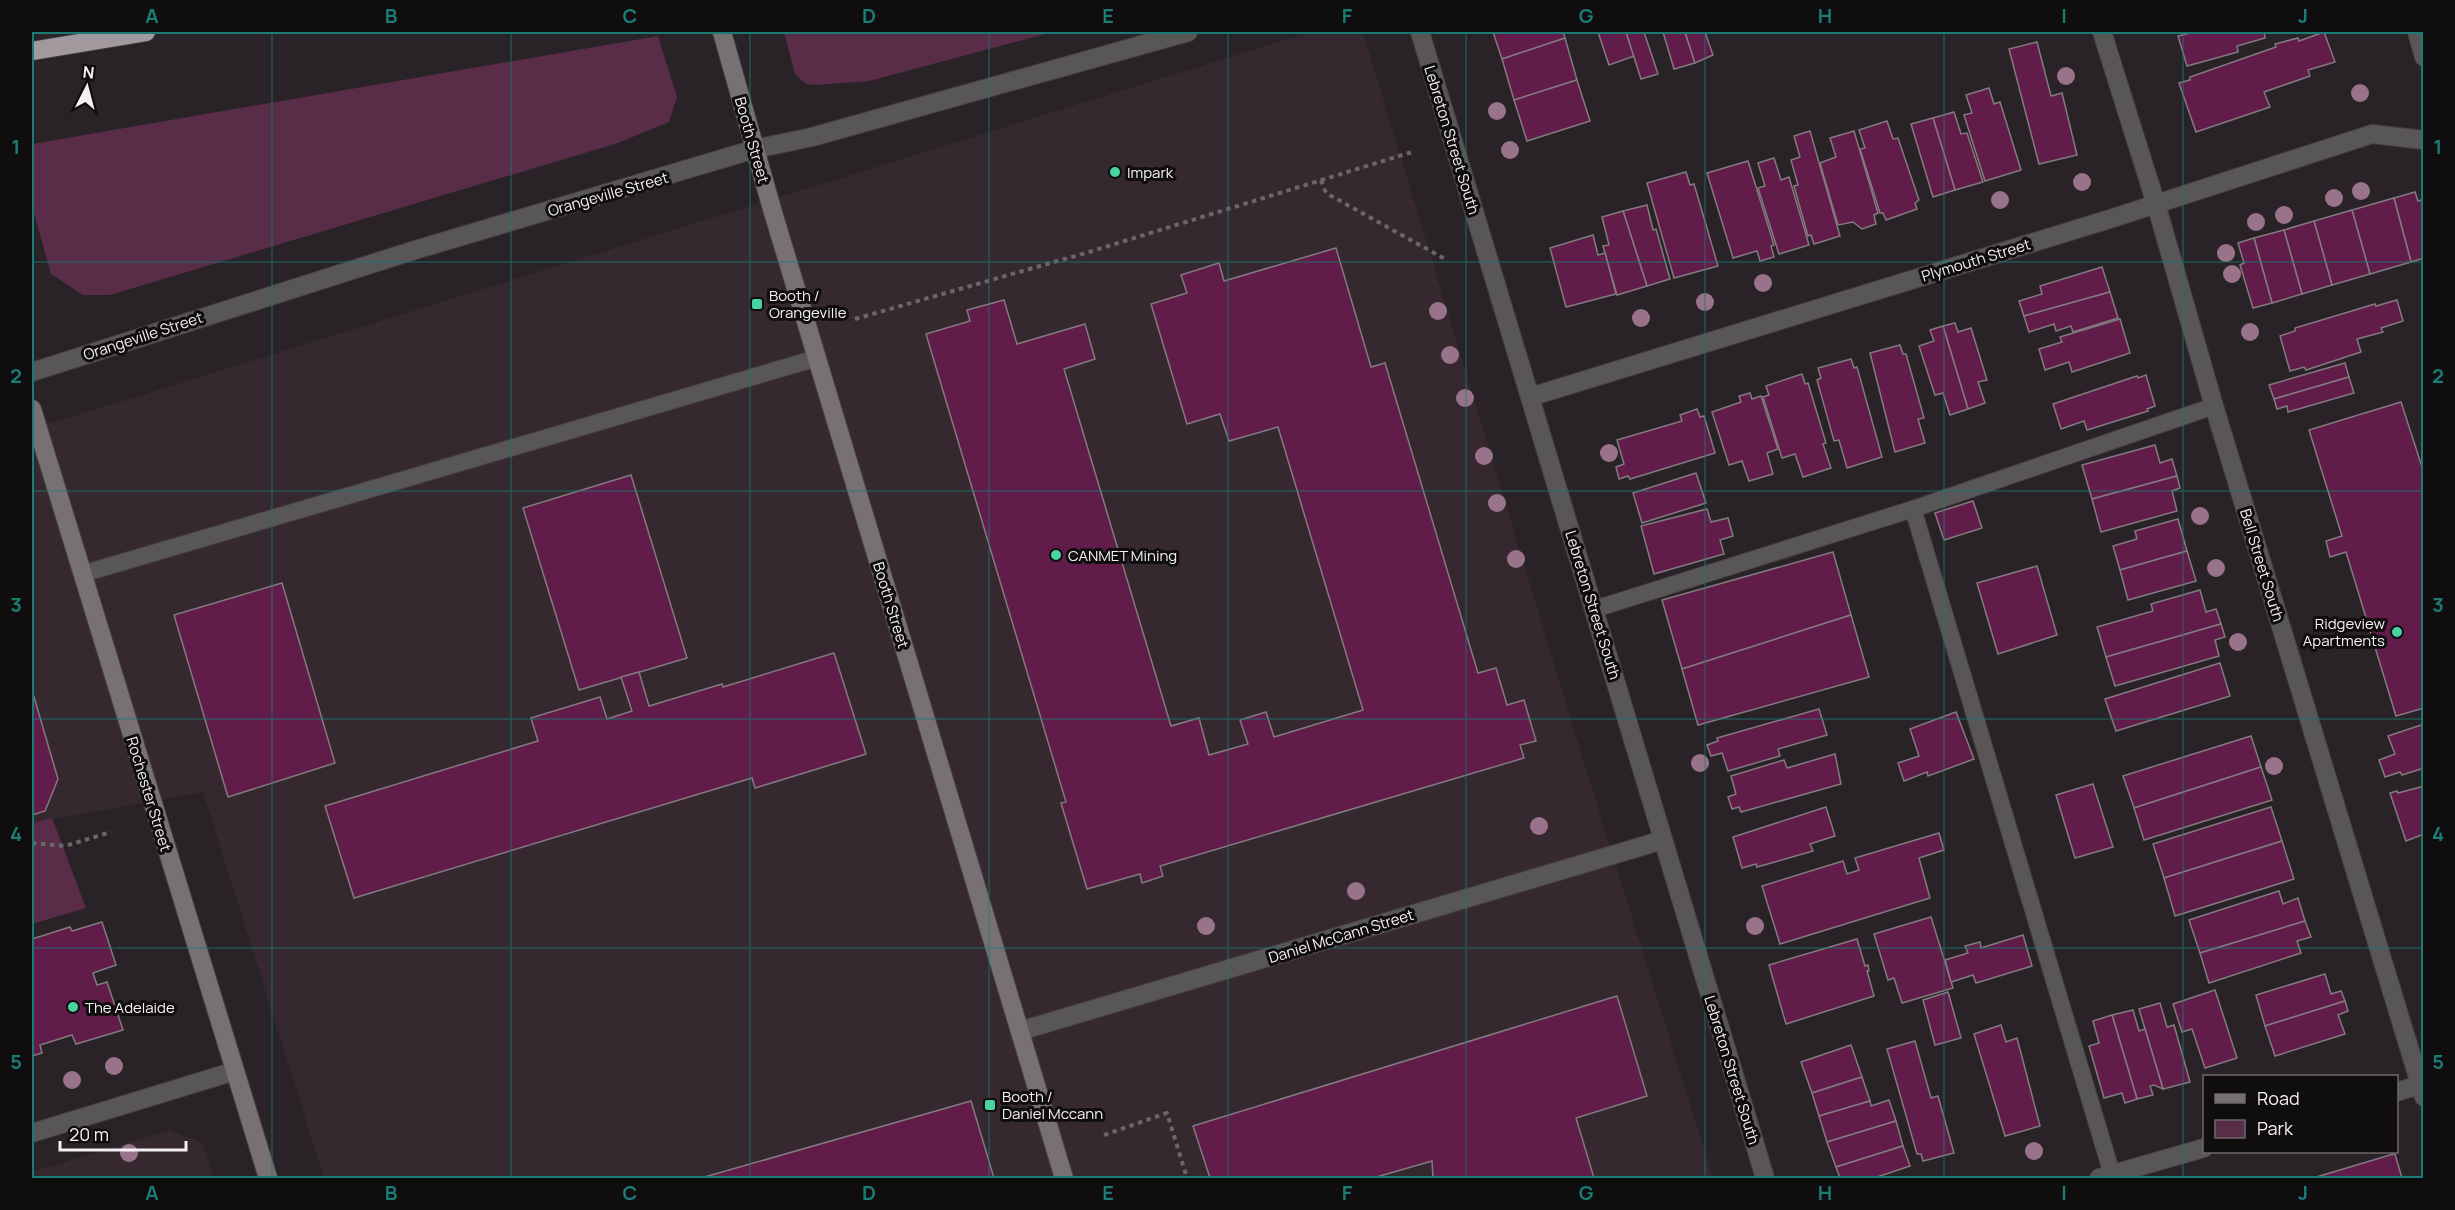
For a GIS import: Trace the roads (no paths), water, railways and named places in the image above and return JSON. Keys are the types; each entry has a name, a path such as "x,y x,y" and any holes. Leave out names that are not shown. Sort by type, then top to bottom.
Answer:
{"highway":[{"path":"32,51 146,32"}],"main road":[{"name":"Booth Street","path":"722,32 817,358 1064,1179"},
{"name":"Rochester Street","path":"32,409 268,1179"}],"street":[{"name":"Orangeville Street","path":"32,372 403,254 755,149 812,137 1188,32"},
{"name":"Lebreton Street South","path":"1420,32 1595,609 1764,1179"},
{"name":"Bell Street South","path":"2102,32 2156,204 2214,406 2422,1091"},
{"path":"2417,32 2424,57"},
{"name":"Plymouth Street","path":"1530,397 2156,204 2372,134 2424,140"},
{"name":"Daniel McCann Street","path":"1020,1031 1663,840"},
{"path":"32,1133 235,1071"},
{"path":"2398,1092 2422,1091"},
{"path":"2105,1176 2203,1149"}],"lane":[{"path":"82,574 817,358"},
{"path":"1595,609 1913,509 2214,406"},
{"path":"1913,509 2105,1176"}],"place":[{"name":"Impark","path":"1115,172"},
{"name":"Booth / Orangeville","path":"757,304"},
{"name":"CANMET Mining","path":"1056,555"},
{"name":"Ridgeview Apartments","path":"2397,632"},
{"name":"The Adelaide","path":"73,1007"},
{"name":"Booth / Daniel Mccann","path":"990,1105"}]}
